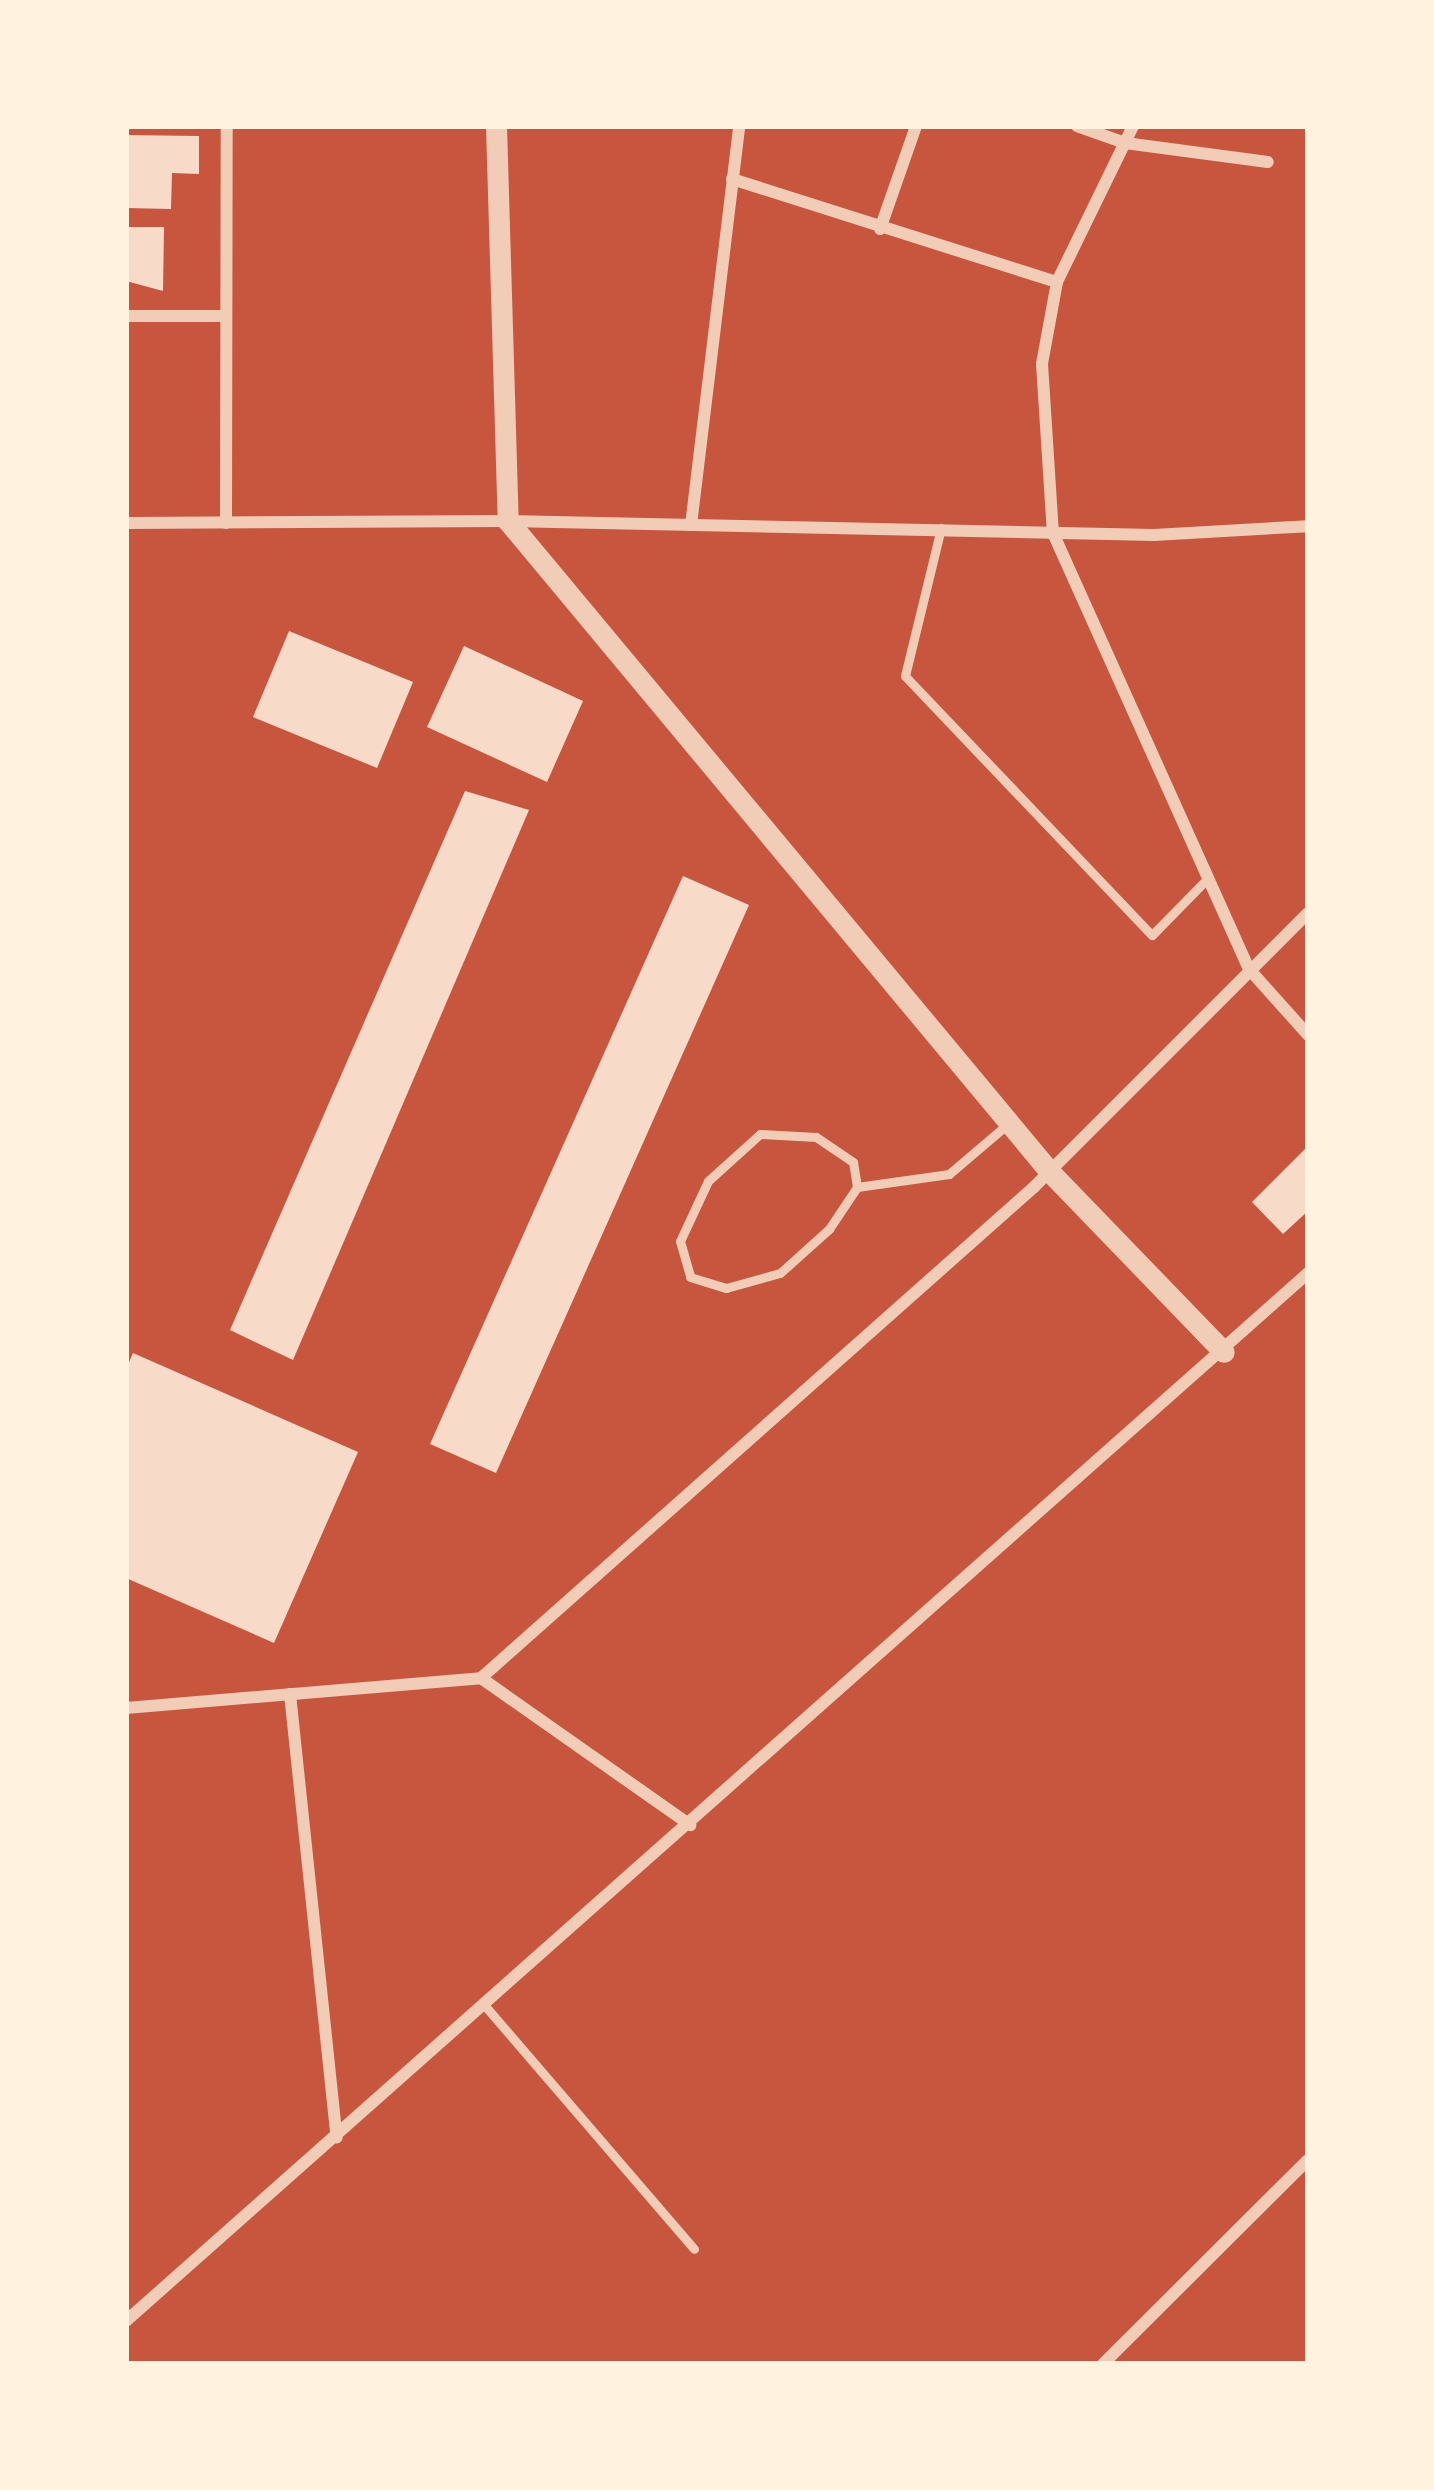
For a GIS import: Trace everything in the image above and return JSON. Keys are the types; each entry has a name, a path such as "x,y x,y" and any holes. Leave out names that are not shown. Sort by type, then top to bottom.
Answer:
{"street":[{"path":"226,523 227,126"},
{"path":"496,126 508,521 1050,1172 1224,1352"},
{"path":"692,525 739,126"},
{"path":"880,229 916,126"},
{"path":"1077,126 1125,143 1268,162"},
{"path":"1133,126 1057,282 1042,364 1053,533 1249,970 1308,1035"},
{"path":"732,179 1057,282"},
{"path":"126,316 225,316"},
{"path":"126,523 508,521 1053,533 1308,526"},
{"path":"126,1708 481,1678 1050,1172 1308,913"},
{"path":"126,2321 486,2007 1308,1273"},
{"path":"481,1678 690,1825"},
{"path":"290,1694 337,2138"},
{"path":"1103,2364 1308,2160"}],"lane":[{"path":"941,528 905,676 1152,934 1208,878"},
{"path":"856,1187 949,1174 1009,1123"},
{"path":"760,1134 816,1137 853,1162 856,1187 830,1229 780,1273 726,1288 690,1277 680,1241 708,1181 760,1134"},
{"path":"486,2007 694,2249"}],"building":[{"path":"126,135 199,136 199,174 172,173 171,209 126,208"},
{"path":"126,227 164,227 163,291 126,281"},
{"path":"289,631 413,682 377,768 253,717"},
{"path":"464,646 583,701 547,782 427,727"},
{"path":"465,791 529,810 293,1360 230,1330"},
{"path":"683,876 749,905 496,1473 430,1444"},
{"path":"1308,1146 1308,1211 1283,1234 1252,1202"},
{"path":"133,1353 358,1452 274,1643 126,1578 126,1369"}]}
